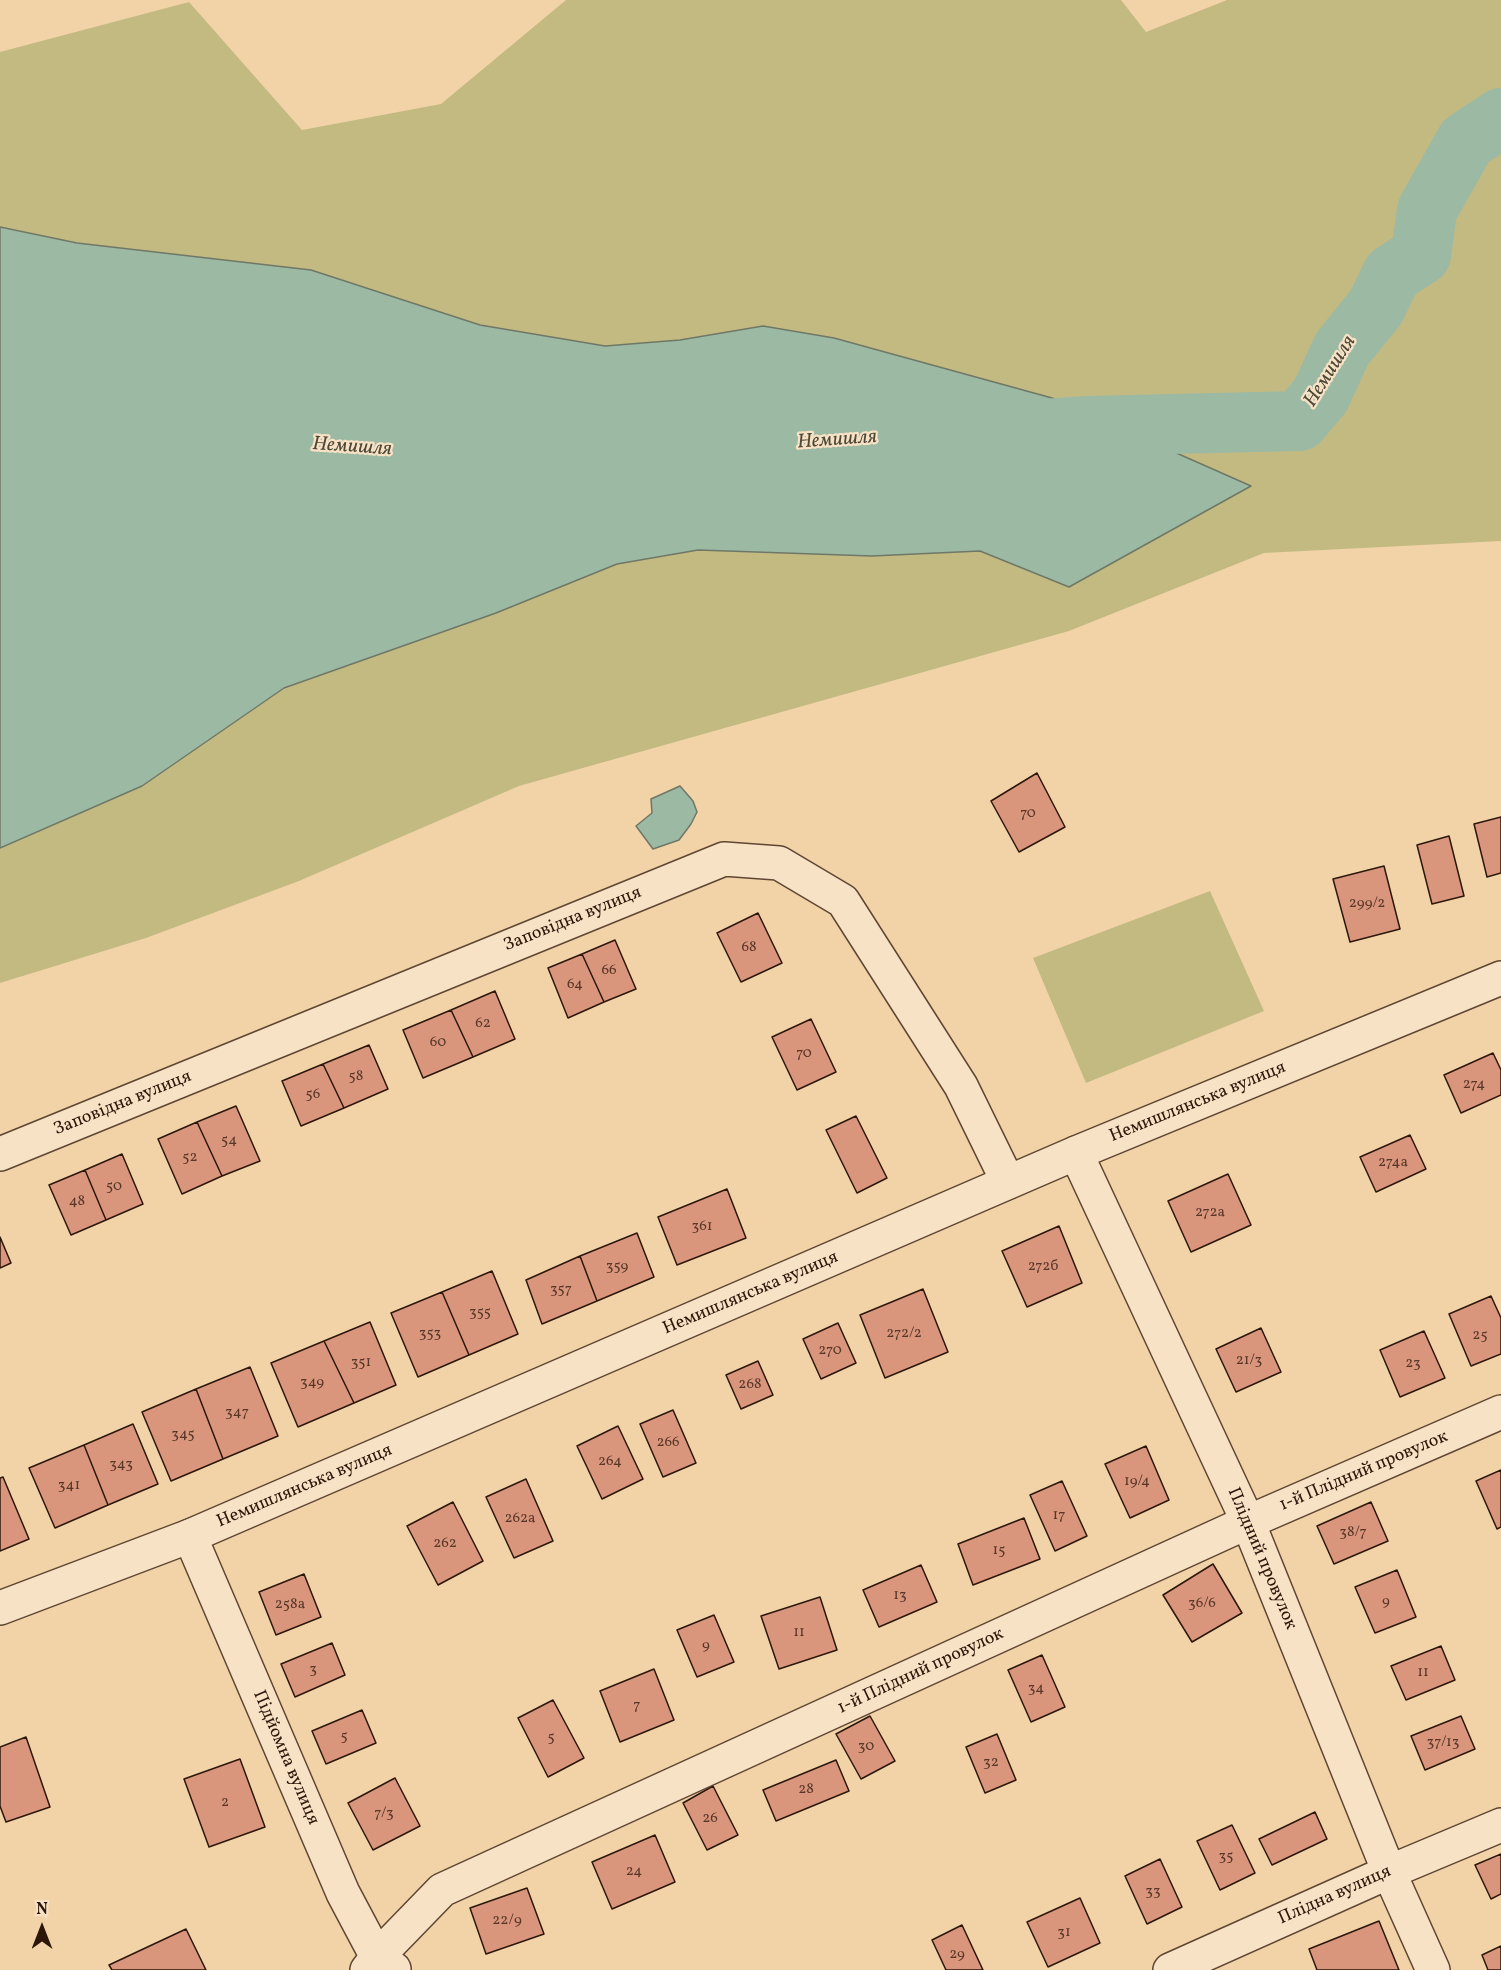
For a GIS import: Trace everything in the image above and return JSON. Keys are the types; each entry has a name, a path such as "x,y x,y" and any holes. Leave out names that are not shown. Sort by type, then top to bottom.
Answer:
{"street":[{"name":"Заповідна вулиця","path":"0,1154 724,859 779,863 843,902 961,1086 1008,1182"},
{"name":"Немишлянська вулиця","path":"0,1608 190,1536 1076,1153 1501,978"},
{"name":"Плідний провулок","path":"1076,1153 1248,1522 1389,1872 1433,1970"},
{"name":"1-й Плідний провулок","path":"372,1967 442,1890 1248,1522 1501,1412"},
{"name":"Підйомна вулиця","path":"190,1536 343,1893 372,1967"},
{"name":"Плідна вулиця","path":"1170,1970 1389,1872 1501,1825"}],"shaded area":[{"path":"566,0 1121,0 1146,32 1227,0 1501,0 1501,541 1264,553 1069,631 519,786 299,881 146,938 0,983 0,848 142,786 284,688 496,613 617,564 698,550 872,556 980,551 1069,587 680,340 605,346 480,325 0,227 0,52 189,2 302,130 441,104"},
{"path":"1210,891 1264,1011 1086,1083 1033,958"}],"water":[{"path":"0,227 77,243 311,270 480,325 605,346 680,340 763,326 834,338 1052,398 1251,486 1069,587 980,551 872,556 698,550 617,564 496,613 284,688 142,786 0,848"},
{"path":"680,786 693,801 697,812 679,840 653,849 636,826 652,813 651,799"}],"building":[{"path":"1037,773 1065,827 1019,852 991,801"},
{"path":"1501,817 1501,873 1487,877 1474,824"},
{"path":"1449,836 1464,896 1432,904 1417,845"},
{"path":"1384,866 1400,929 1350,942 1333,879"},
{"path":"758,913 782,963 741,982 717,933"},
{"path":"615,940 636,989 604,1002 582,954"},
{"path":"582,954 604,1002 568,1018 548,968"},
{"path":"495,991 515,1039 473,1057 451,1010"},
{"path":"451,1010 473,1057 423,1078 403,1030"},
{"path":"811,1019 836,1072 797,1090 772,1037"},
{"path":"369,1045 388,1089 344,1108 323,1064"},
{"path":"1493,1053 1501,1070 1501,1095 1461,1113 1444,1075"},
{"path":"323,1064 344,1108 301,1126 282,1081"},
{"path":"236,1106 260,1161 222,1176 197,1122"},
{"path":"856,1116 887,1178 857,1193 826,1130"},
{"path":"197,1122 222,1176 182,1194 158,1139"},
{"path":"1410,1135 1426,1169 1376,1192 1360,1157"},
{"path":"122,1154 143,1204 106,1220 85,1170"},
{"path":"85,1170 106,1220 71,1235 49,1185"},
{"path":"1228,1174 1251,1225 1191,1252 1168,1201"},
{"path":"727,1189 746,1238 677,1265 658,1217"},
{"path":"1059,1226 1082,1283 1027,1307 1002,1251"},
{"path":"637,1233 654,1277 597,1301 580,1256"},
{"path":"0,1237 11,1263 0,1268"},
{"path":"580,1256 597,1301 542,1324 526,1280"},
{"path":"492,1271 518,1334 469,1355 442,1292"},
{"path":"923,1289 948,1352 885,1378 860,1315"},
{"path":"442,1292 469,1355 418,1377 391,1313"},
{"path":"1491,1296 1501,1318 1501,1354 1471,1366 1449,1314"},
{"path":"370,1322 396,1385 354,1403 324,1341"},
{"path":"838,1323 856,1363 821,1379 803,1339"},
{"path":"1261,1328 1281,1372 1236,1392 1216,1349"},
{"path":"1424,1331 1445,1378 1400,1397 1380,1350"},
{"path":"324,1341 354,1403 298,1427 271,1363"},
{"path":"758,1361 773,1395 741,1409 726,1375"},
{"path":"250,1367 278,1436 223,1459 196,1389"},
{"path":"196,1389 223,1459 171,1481 142,1412"},
{"path":"673,1410 696,1463 663,1477 640,1424"},
{"path":"133,1424 158,1484 108,1505 84,1445"},
{"path":"618,1426 643,1479 602,1499 577,1446"},
{"path":"84,1445 108,1505 55,1528 29,1468"},
{"path":"1146,1446 1169,1500 1130,1518 1105,1464"},
{"path":"1501,1470 1501,1527 1497,1529 1476,1481"},
{"path":"3,1477 29,1539 0,1551 0,1478"},
{"path":"526,1479 553,1541 514,1558 486,1497"},
{"path":"1062,1481 1087,1536 1055,1551 1030,1495"},
{"path":"453,1502 483,1561 438,1585 407,1526"},
{"path":"1371,1502 1388,1541 1334,1564 1317,1526"},
{"path":"1024,1518 1040,1559 973,1585 958,1544"},
{"path":"1213,1564 1242,1613 1192,1642 1163,1595"},
{"path":"921,1565 937,1602 879,1627 863,1590"},
{"path":"1397,1570 1416,1617 1375,1633 1355,1587"},
{"path":"304,1574 321,1617 276,1635 259,1592"},
{"path":"820,1597 837,1650 779,1669 761,1616"},
{"path":"714,1615 734,1662 697,1677 677,1630"},
{"path":"332,1643 345,1675 295,1697 281,1664"},
{"path":"1441,1646 1455,1680 1406,1700 1391,1666"},
{"path":"1042,1655 1065,1707 1031,1722 1008,1670"},
{"path":"654,1669 674,1720 620,1742 600,1691"},
{"path":"553,1700 584,1758 548,1777 518,1718"},
{"path":"362,1710 376,1743 326,1764 312,1731"},
{"path":"870,1716 895,1761 861,1779 836,1734"},
{"path":"1461,1716 1475,1749 1425,1770 1411,1736"},
{"path":"997,1734 1016,1780 985,1793 966,1747"},
{"path":"26,1737 50,1807 6,1822 0,1806 0,1747"},
{"path":"240,1759 265,1827 209,1847 184,1779"},
{"path":"836,1760 849,1791 776,1821 763,1790"},
{"path":"395,1778 420,1826 373,1850 348,1803"},
{"path":"713,1786 738,1835 707,1850 683,1803"},
{"path":"1315,1812 1327,1839 1272,1865 1259,1839"},
{"path":"1232,1825 1255,1873 1220,1890 1197,1841"},
{"path":"655,1835 675,1882 612,1909 592,1862"},
{"path":"1501,1854 1501,1894 1491,1899 1475,1865"},
{"path":"1160,1859 1182,1907 1147,1924 1125,1876"},
{"path":"527,1888 544,1934 486,1954 470,1908"},
{"path":"1080,1898 1100,1943 1048,1967 1027,1922"},
{"path":"1379,1921 1399,1970 1317,1970 1309,1949"},
{"path":"962,1925 983,1970 946,1970 932,1940"},
{"path":"186,1929 206,1970 112,1970 109,1965"},
{"path":"1501,1946 1501,1970 1488,1970 1482,1955"}],"waterway":[{"name":"Немишля","path":"1031,430 1087,426 1299,421 1321,395 1342,349 1376,307 1392,274 1421,255 1427,210 1466,141 1501,118"}]}
